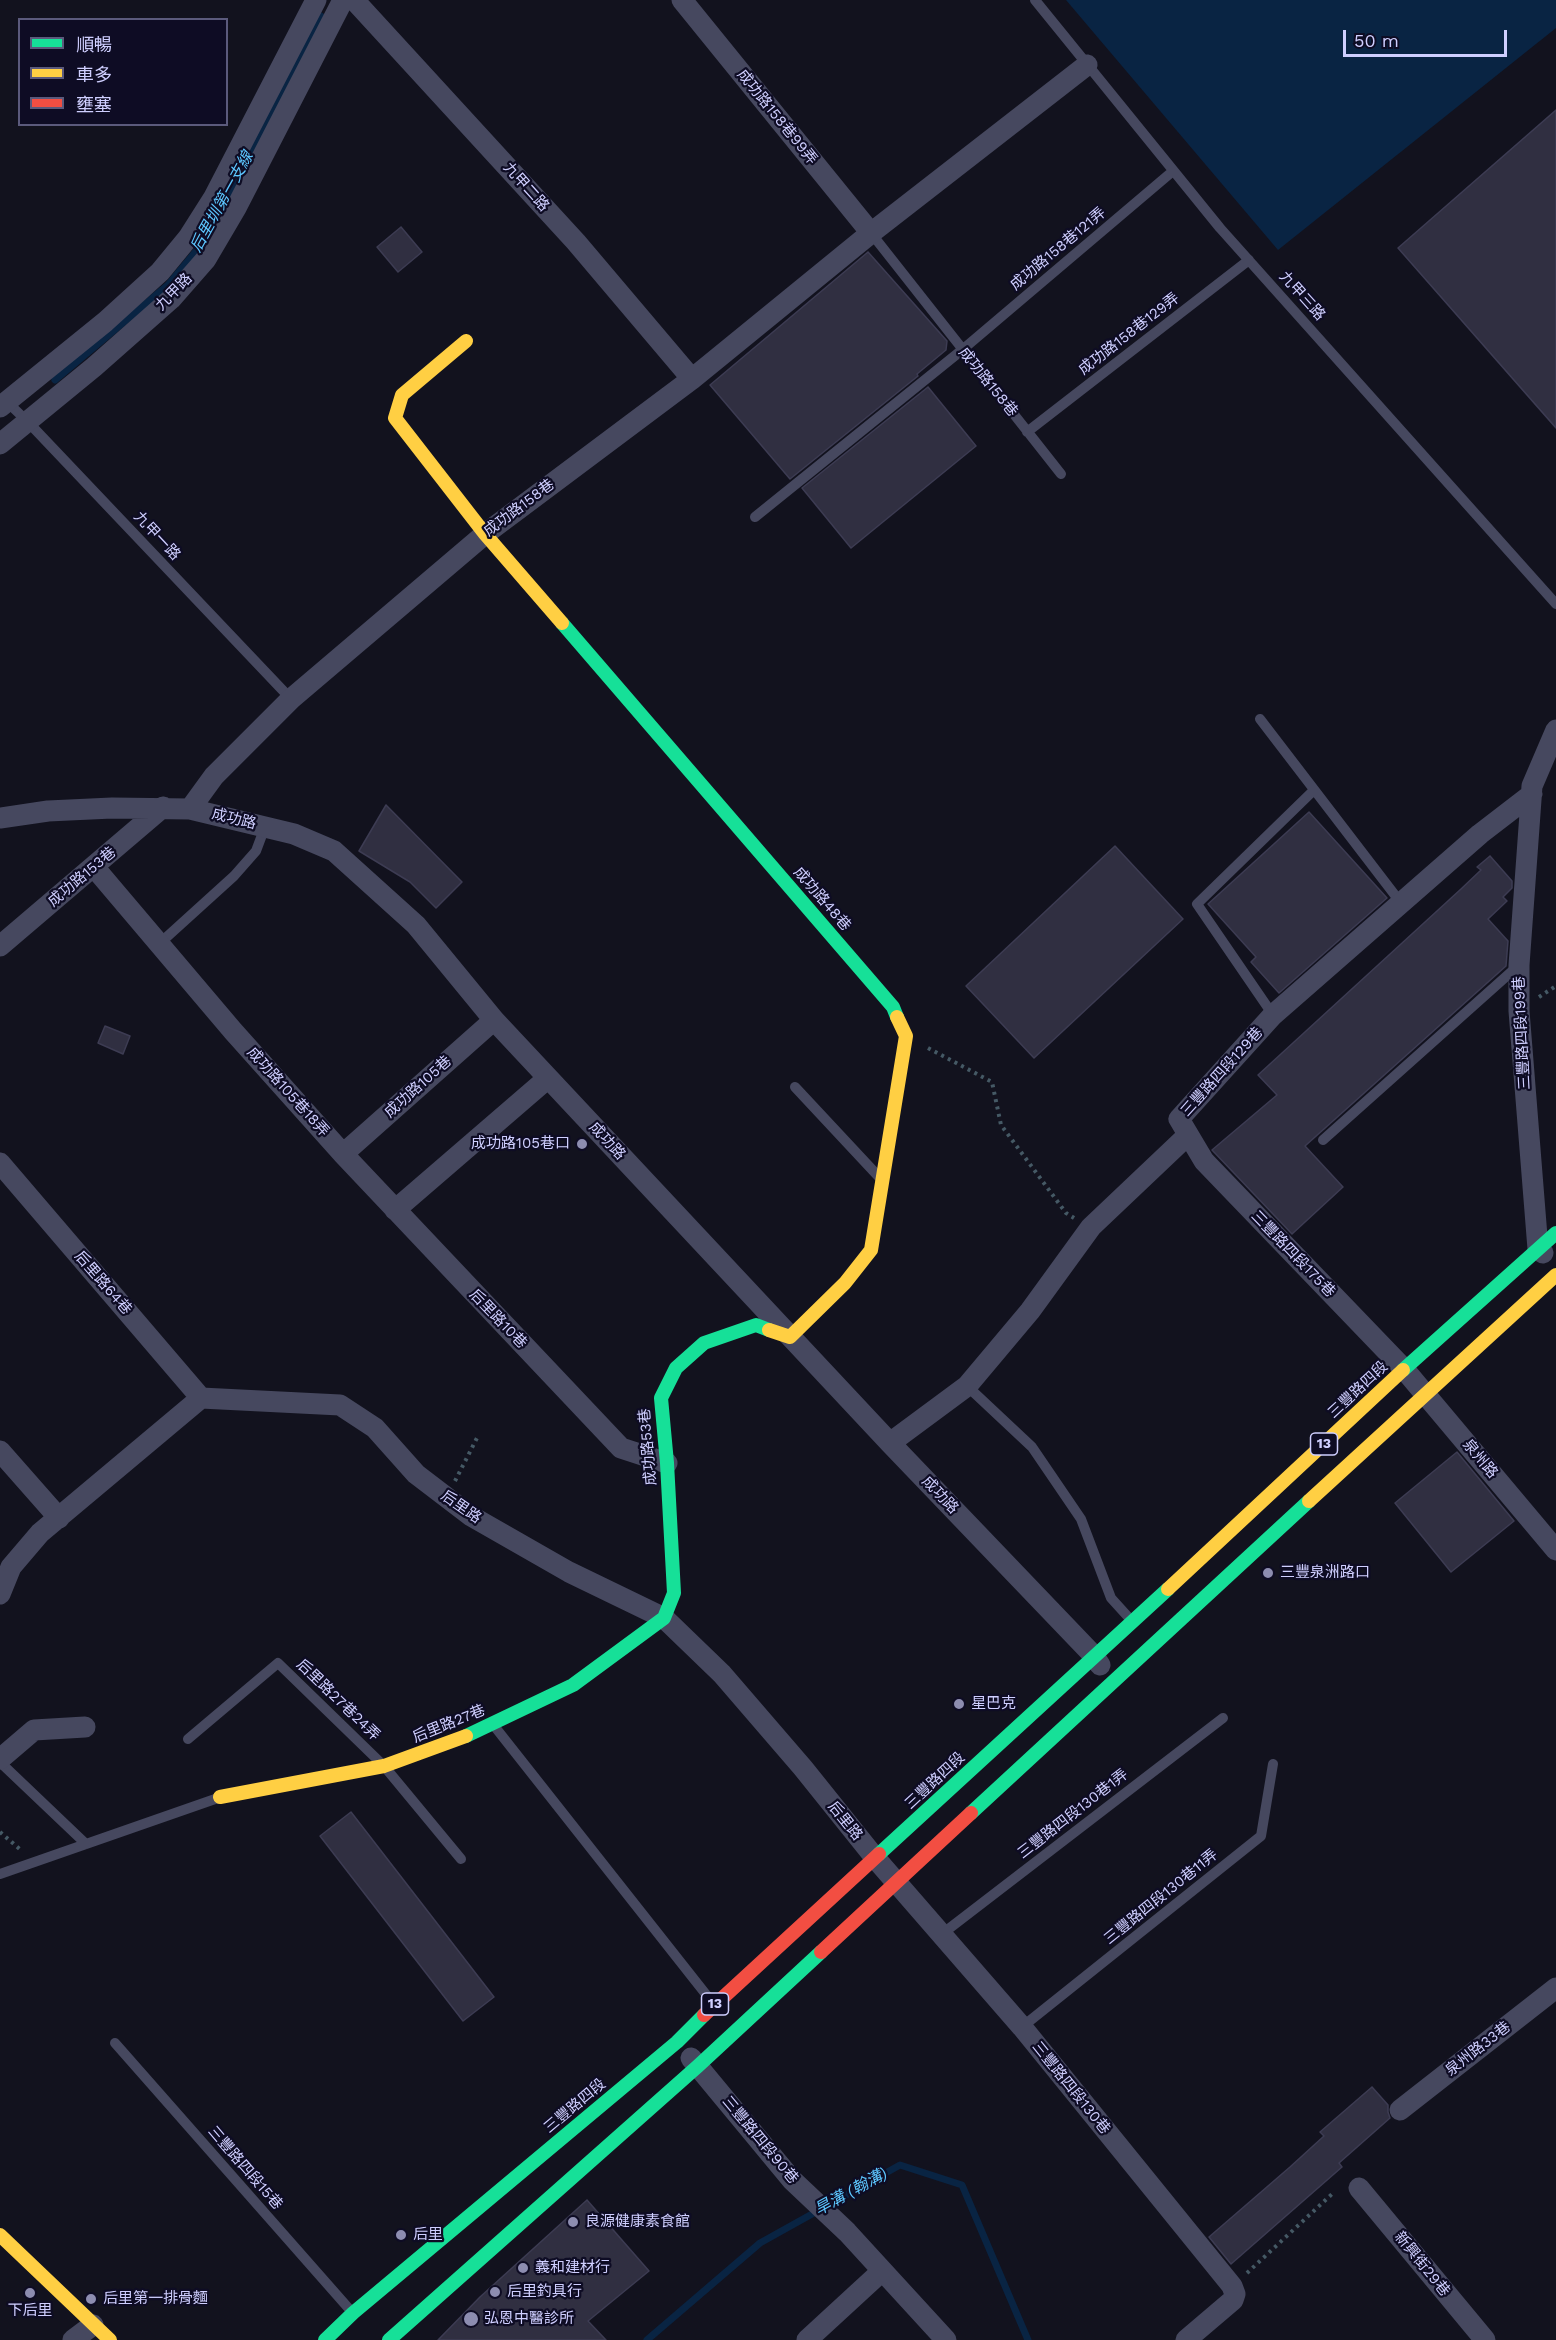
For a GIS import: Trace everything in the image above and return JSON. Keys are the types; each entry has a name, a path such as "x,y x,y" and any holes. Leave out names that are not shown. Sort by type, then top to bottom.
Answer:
{"main road":[{"name":"成功路48巷","path":"466,340 402,395 395,418 485,534 893,1006 906,1036"},
{"path":"790,1337 845,1283 871,1250 906,1036"},
{"name":"三豐路四段","path":"325,2340 353,2313 677,2042 714,2005 876,1859 1404,1370 1556,1233"},
{"name":"13","path":"388,2340 698,2066 896,1881 1556,1275"},
{"name":"成功路53巷","path":"664,1618 674,1593 668,1463 660,1398 676,1368 704,1343 756,1325 790,1337"},
{"name":"后里路27巷","path":"220,1797 384,1766 493,1725 573,1685 664,1618"},
{"path":"0,2235 110,2340"}],"street":[{"name":"九甲路","path":"2,401 105,322 160,272 188,238 214,197 316,0"},
{"name":"九甲路","path":"0,444 171,299 206,259 236,208 343,0"},
{"name":"九甲二路","path":"354,0 576,242 692,379"},
{"name":"成功路158巷99弄","path":"682,0 872,233"},
{"name":"成功路158巷","path":"190,809 214,776 291,699 485,534 692,379 872,233 1087,65"},
{"name":"三豐路四段199巷","path":"1538,1249 1519,1011 1519,964 1532,786 1556,730"},
{"name":"三豐路四段129巷","path":"890,1443 967,1386 1030,1311 1091,1227 1188,1135 1179,1119 1273,1015 1480,834 1532,794"},
{"name":"成功路","path":"0,818 48,811 163,807 190,809 294,834 334,851 416,925 494,1020 790,1337 1094,1656 1112,1682"},
{"name":"成功路153巷","path":"0,946 163,807"},
{"name":"成功路105巷18弄","path":"94,867 233,1031 343,1154"},
{"name":"成功路105巷","path":"343,1154 494,1020"},
{"path":"394,1210 548,1078"},
{"name":"三豐路四段175巷","path":"1188,1135 1204,1161 1404,1370"},
{"name":"后里路10巷","path":"343,1154 621,1448 668,1463"},
{"name":"后里路64巷","path":"2,1168 201,1398"},
{"path":"1538,1249 1556,1262"},
{"name":"泉州路","path":"1404,1370 1556,1550"},
{"path":"0,1594 11,1567 40,1533 201,1398"},
{"name":"后里路","path":"201,1398 340,1405 375,1428 416,1474 471,1516 569,1572 664,1618 722,1674 896,1881"},
{"path":"0,1451 59,1518"},
{"path":"0,1760 34,1730 85,1727"},
{"name":"三豐路四段130巷","path":"896,1881 1022,2027 1232,2293"},
{"name":"泉州路33巷","path":"1401,2110 1556,1988"},
{"name":"三豐路四段90巷","path":"677,2042 792,2180 847,2232 946,2340"},
{"name":"新興街29巷","path":"1359,2188 1485,2340"},
{"path":"807,2340 882,2271"},
{"path":"1186,2340 1232,2293"},
{"path":"73,2340 93,2325"}],"lane":[{"name":"九甲三路","path":"1035,0 1173,171 1249,260 1556,604"},
{"name":"成功路158巷121弄","path":"755,518 962,350 1173,171"},
{"name":"成功路158巷","path":"872,233 1061,474"},
{"name":"成功路158巷129弄","path":"1027,432 1249,260"},
{"name":"九甲一路","path":"2,401 28,422 291,699"},
{"path":"1260,719 1401,903"},
{"path":"1273,1015 1197,904 1313,791"},
{"path":"159,944 234,876 256,851 265,827"},
{"path":"1323,1140 1519,964"},
{"path":"795,1087 882,1181"},
{"path":"967,1386 1032,1447 1081,1519 1111,1598 1133,1622"},
{"name":"后里路27巷24弄","path":"188,1739 278,1663 384,1766"},
{"name":"三豐路四段130巷1弄","path":"942,1934 1223,1718"},
{"path":"493,1725 714,2005"},
{"path":"0,1760 86,1844"},
{"name":"三豐路四段130巷11弄","path":"1022,2027 1261,1836 1273,1764"},
{"path":"384,1766 461,1859"},
{"path":"0,1874 220,1797"},
{"name":"三豐路四段15巷","path":"115,2043 353,2313"}],"path":[{"path":"906,1036 992,1082 1001,1125 1066,1214 1091,1227"},
{"path":"447,1497 478,1436"},
{"path":"0,1832 34,1862"},
{"path":"1232,2293 1332,2194"}],"water":[{"path":"1066,0 1556,0 1556,28 1278,250"}],"building":[{"path":"1556,110 1556,428 1398,248"},
{"path":"401,227 422,252 398,272 377,247"},
{"path":"868,252 947,341 946,350 917,374 918,376 790,479 710,385"},
{"path":"928,387 976,446 851,548 802,488"},
{"path":"386,805 462,882 436,908 410,882 359,851"},
{"path":"1309,812 1387,898 1279,993 1251,962 1256,957 1208,904"},
{"path":"1115,846 1183,919 1034,1058 966,986"},
{"path":"1490,856 1512,881 1512,888 1503,897 1507,901 1488,919 1508,941 1506,966 1305,1146 1343,1187 1292,1234 1212,1150 1277,1095 1258,1075 1461,889 1481,870 1477,867"},
{"path":"105,1026 130,1036 123,1054 98,1043"},
{"path":"1457,1452 1514,1521 1451,1572 1395,1503"},
{"path":"351,1812 494,1997 463,2021 320,1836"},
{"path":"1372,2087 1388,2105 1390,2118 1339,2163 1342,2167 1231,2264 1209,2237 1324,2136 1320,2132"},
{"path":"587,2200 649,2271 588,2321 606,2340 438,2340 480,2297"}],"waterway":[{"name":"后里圳第一支線","path":"55,380 168,285 202,244 321,16"},
{"name":"旱溝 (翰溝)","path":"647,2340 760,2243 900,2165 962,2185 1028,2340"}],"traffic: fast":[{"path":"562,623 893,1007 897,1017"},
{"path":"1403,1370 1556,1233"},
{"path":"466,1736 573,1685 664,1618 674,1593 661,1398 676,1368 704,1343 756,1325 769,1330"},
{"path":"971,1813 1309,1501"},
{"path":"879,1854 1168,1589"},
{"path":"389,2340 698,2066 821,1952"},
{"path":"325,2340 353,2313 677,2042 704,2015"}],"traffic: slow":[{"path":"466,341 402,395 395,418 485,534 562,623"},
{"path":"769,1330 790,1337 845,1283 871,1250 906,1036 897,1017"},
{"path":"1309,1501 1556,1275"},
{"path":"1168,1589 1403,1370"},
{"path":"220,1797 384,1766 466,1736"},
{"path":"0,2235 110,2340"}],"traffic: jam":[{"path":"821,1952 971,1813"},
{"path":"704,2015 879,1854"}],"place":[{"name":"成功路105巷口","path":"582,1144"},
{"name":"三豐泉洲路口","path":"1268,1573"},
{"name":"星巴克","path":"959,1704"},
{"name":"良源健康素食館","path":"573,2222"},
{"name":"后里","path":"401,2235"},
{"name":"義和建材行","path":"523,2268"},
{"name":"后里釣具行","path":"495,2292"},
{"name":"下后里","path":"30,2293"},
{"name":"后里第一排骨麵","path":"91,2299"},
{"name":"弘恩中醫診所","path":"471,2319"}]}
